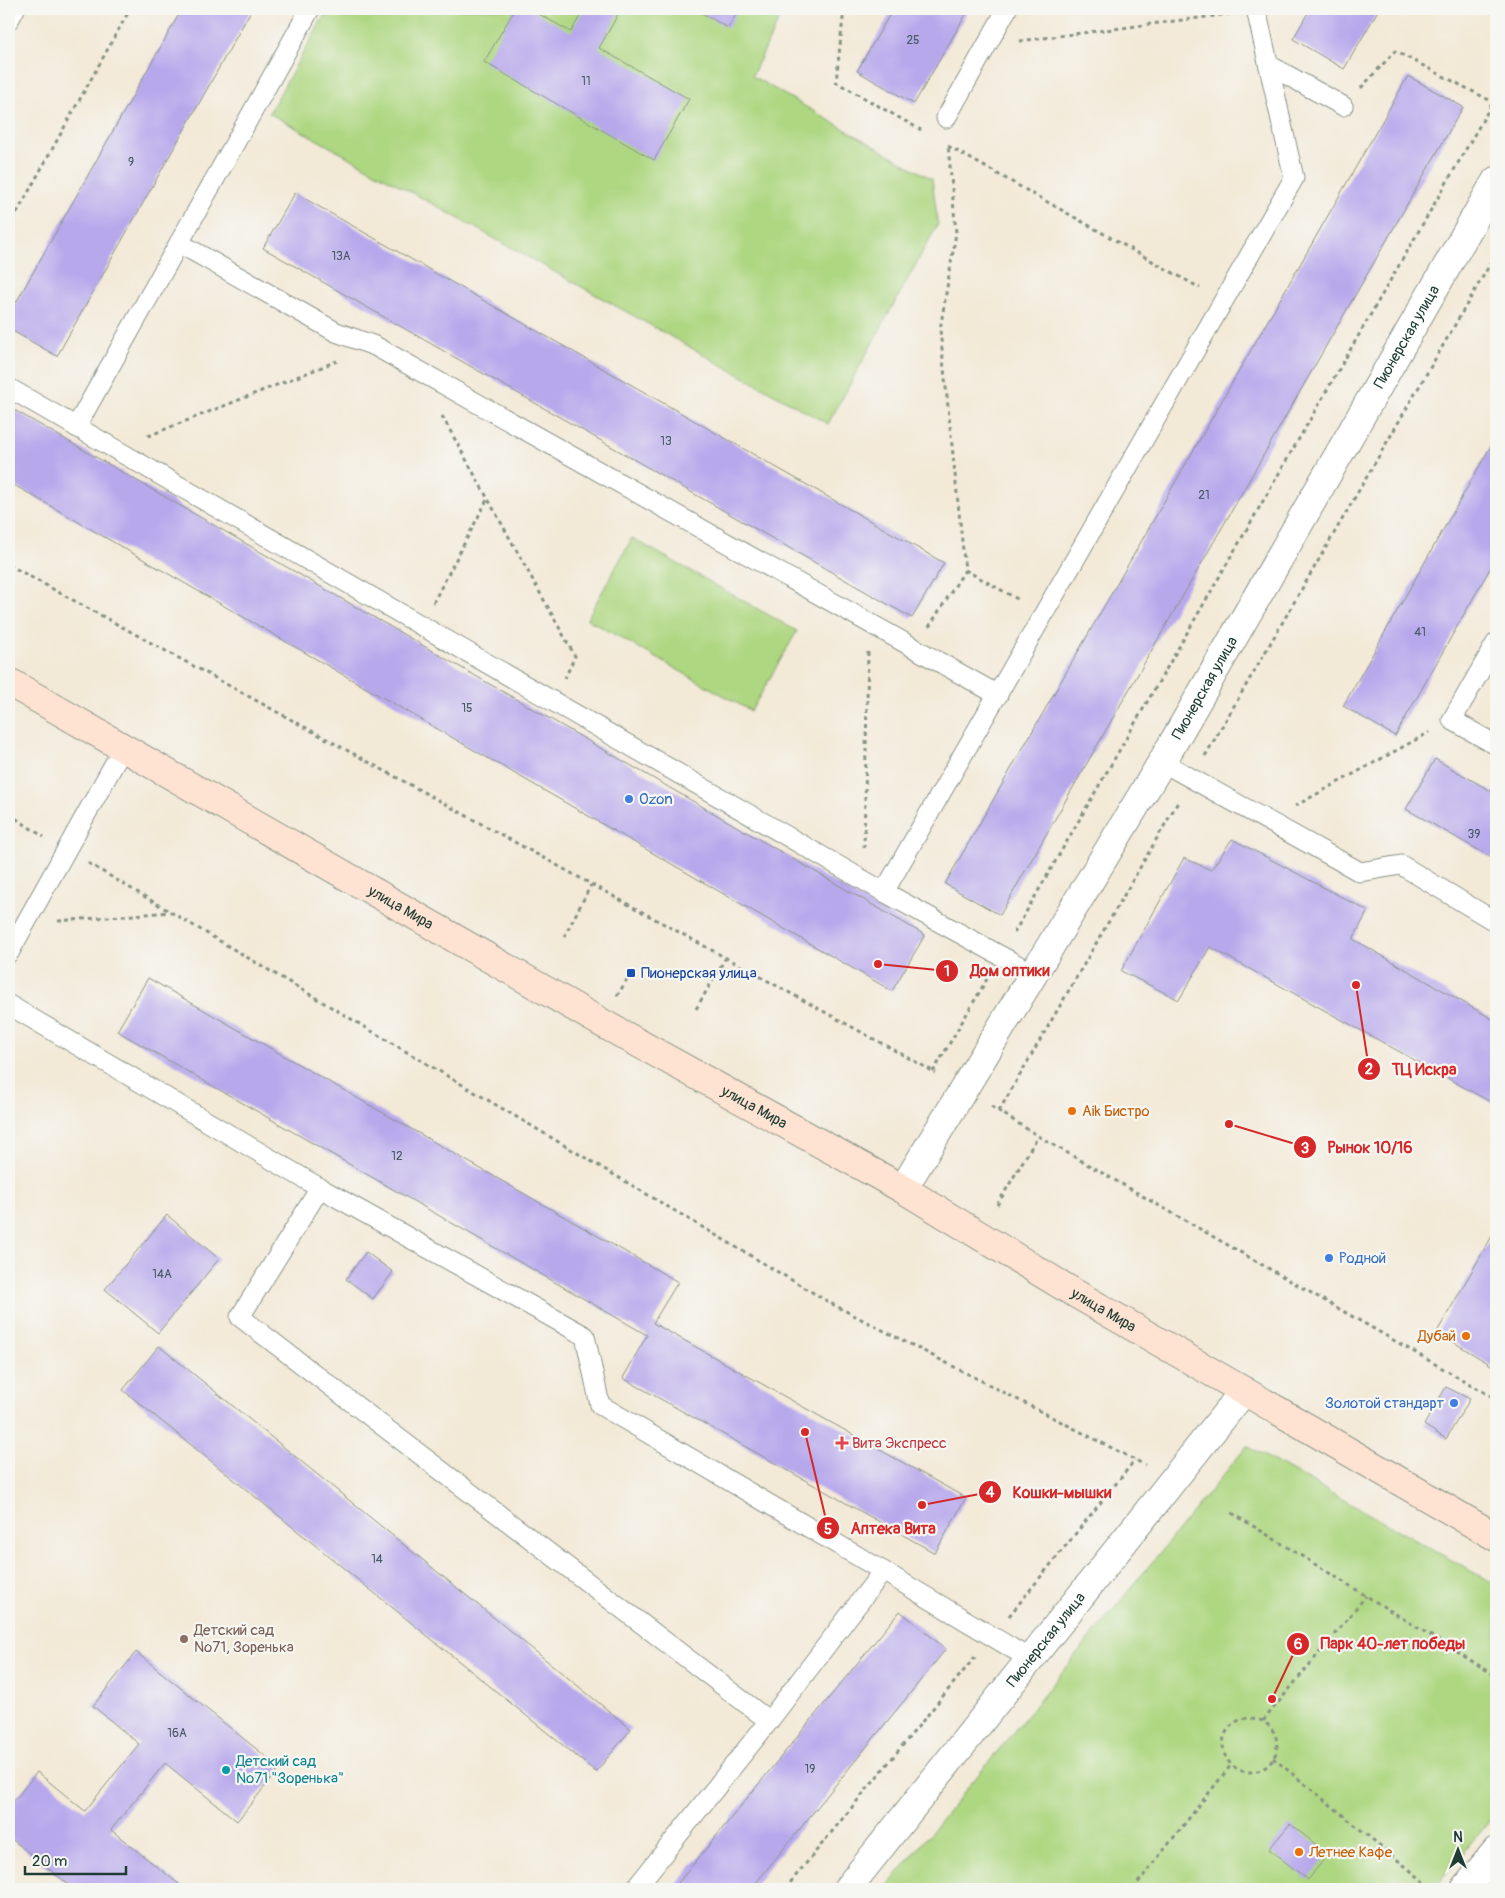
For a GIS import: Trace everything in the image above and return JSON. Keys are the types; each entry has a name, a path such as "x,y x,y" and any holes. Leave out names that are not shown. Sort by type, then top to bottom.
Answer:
{"street":[{"name":"Пионерская улица","path":"903,1189 1162,762 1496,181"},
{"name":"улица Мира","path":"9,682 602,1023 903,1189 1066,1288 1496,1537"},
{"name":"Пионерская улица","path":"847,1889 1175,1480 1244,1391"},
{"path":"1465,1889 1496,1851"}],"lane":[{"path":"9,20 15,9"},
{"path":"76,426 310,9"},
{"path":"946,118 1007,9"},
{"path":"884,892 1294,178 1256,10"},
{"path":"1269,65 1343,106"},
{"path":"179,243 336,332 375,346 998,695"},
{"path":"9,388 864,881 1034,974"},
{"path":"1496,643 1452,720 1496,745"},
{"path":"9,953 123,748"},
{"path":"1162,762 1360,872 1401,865 1496,922"},
{"path":"9,1005 320,1188 585,1336 600,1405 1030,1659"},
{"path":"320,1188 240,1317 769,1721"},
{"path":"635,1889 769,1721 883,1571"}],"path":[{"path":"9,227 130,9"},
{"path":"844,9 836,82 922,131"},
{"path":"987,45 1256,10"},
{"path":"1343,106 1395,51 1494,102"},
{"path":"933,1072 1496,97"},
{"path":"916,648 965,570 940,330 956,233 946,118"},
{"path":"940,141 1224,301"},
{"path":"999,1111 1496,254"},
{"path":"114,449 375,346"},
{"path":"439,411 575,656 555,702"},
{"path":"421,626 488,497"},
{"path":"9,565 964,1089 1038,1136 1496,1399"},
{"path":"965,570 1044,614"},
{"path":"864,881 868,622"},
{"path":"1268,821 1452,720"},
{"path":"9,814 66,850 832,1304 1175,1480"},
{"path":"564,937 591,885"},
{"path":"25,924 171,912"},
{"path":"696,1009 725,959"},
{"path":"997,1205 1038,1136"},
{"path":"786,1889 1135,1460"},
{"path":"1232,1513 1496,1676"},
{"path":"1263,1721 1366,1596"},
{"path":"1248,1717 1263,1721 1272,1729 1276,1738 1277,1747 1273,1758 1264,1768 1255,1772 1238,1770 1230,1765 1222,1750 1225,1732 1231,1725 1248,1717"},
{"path":"1273,1758 1434,1889"},
{"path":"1132,1889 1230,1765"}],"green space":[{"path":"328,9 784,9 752,76 932,179 938,224 828,424 269,113"},
{"path":"632,538 797,631 751,711 587,619"},
{"path":"1247,1446 1496,1585 1496,1813 1434,1889 885,1889"}],"building":[{"path":"182,9 252,9 57,356 9,329 9,315"},
{"path":"515,9 530,9 571,32 584,9 621,9 599,48 689,99 654,160 484,62"},
{"path":"695,9 739,9 728,28"},
{"path":"893,9 969,9 914,104 857,71"},
{"path":"1310,9 1379,9 1344,69 1293,39"},
{"path":"1408,76 1463,107 1000,915 945,884"},
{"path":"295,193 944,563 912,618 263,248"},
{"path":"9,407 925,935 892,991 9,482"},
{"path":"1496,437 1496,558 1395,736 1343,706"},
{"path":"1435,759 1496,794 1496,860 1406,809"},
{"path":"1232,839 1368,911 1353,939 1496,1021 1496,1105 1210,947 1179,1000 1121,971 1184,858 1211,870"},
{"path":"148,978 678,1282 653,1323 966,1498 935,1553 623,1378 647,1335 117,1031"},
{"path":"167,1215 219,1259 158,1333 105,1289"},
{"path":"1496,1229 1496,1368 1437,1332"},
{"path":"366,1252 393,1272 373,1299 346,1279"},
{"path":"159,1346 631,1729 596,1772 123,1390"},
{"path":"1446,1387 1470,1399 1446,1439 1424,1425"},
{"path":"900,1611 946,1649 751,1889 673,1889"},
{"name":"Детский сад №71 \"Зоренька\"","path":"136,1652 280,1768 237,1821 165,1763 111,1830 185,1889 74,1889 9,1837 9,1807 37,1772 85,1811 139,1744 93,1706"},
{"name":"Летнее Кафе","path":"1290,1824 1328,1854 1308,1880 1269,1849"}],"place":[{"name":"Ozon","path":"629,799"},
{"name":"Дом оптики","path":"878,964"},
{"name":"Пионерская улица","path":"631,973"},
{"name":"ТЦ Искра","path":"1356,985"},
{"name":"Aik Бистро","path":"1072,1111"},
{"name":"Рынок 10/16","path":"1229,1124"},
{"name":"Родной","path":"1329,1258"},
{"name":"Дубай","path":"1466,1336"},
{"name":"Золотой стандарт","path":"1454,1403"},
{"name":"Аптека Вита","path":"805,1432"},
{"name":"Вита Экспресс","path":"842,1443"},
{"name":"Кошки-мышки","path":"922,1505"},
{"name":"Детский сад №71, Зоренька","path":"184,1639"},
{"name":"Парк 40-лет победы","path":"1272,1699"},
{"name":"Детский сад №71 \"Зоренька\"","path":"226,1770"},
{"name":"Летнее Кафе","path":"1299,1852"}]}
